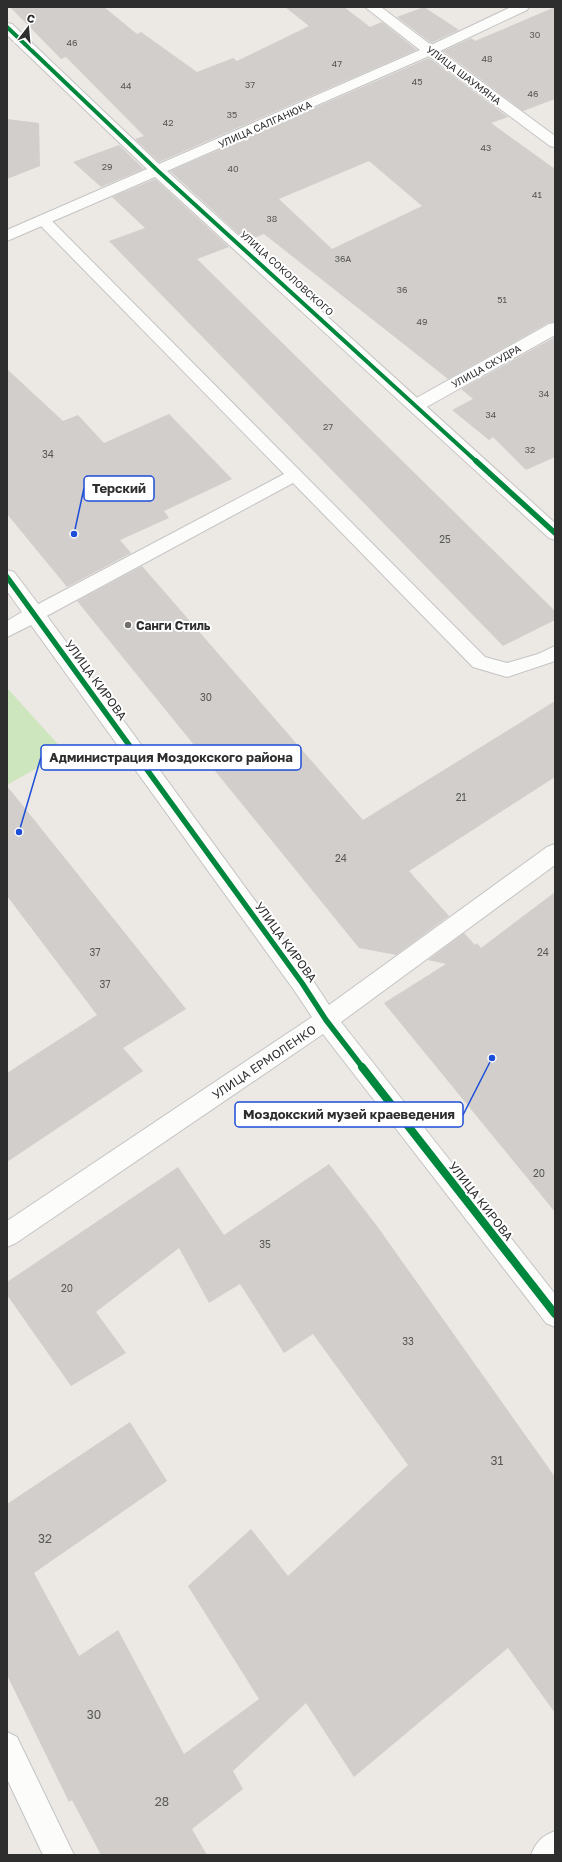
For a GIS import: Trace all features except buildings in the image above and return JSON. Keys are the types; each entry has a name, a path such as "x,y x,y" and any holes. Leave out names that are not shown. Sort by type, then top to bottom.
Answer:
{"street":[{"name":"УЛИЦА ШАУМЯНА","path":"372,7 555,143"},
{"name":"УЛИЦА САЛГАНЮКА","path":"7,236 431,50 522,7"},
{"name":"УЛИЦА СОКОЛОВСКОГО","path":"7,27 158,171 417,405 555,533"},
{"name":"УЛИЦА СКУДРА","path":"417,405 555,328"},
{"name":"УЛИЦА КИРОВА","path":"7,577 302,983 326,1020 555,1314"},
{"path":"7,630 35,614"},
{"name":"УЛИЦА ЕРМОЛЕНКО","path":"7,1236 326,1020 555,853"},
{"path":"7,1747 59,1855"},
{"path":"546,1855 555,1846"}],"lane":[{"path":"43,220 479,662 507,670 544,659 555,653"},
{"path":"35,614 295,475"}],"green space":[{"path":"7,688 65,752 7,785"}],"cycle path":[{"path":"7,27 158,171 555,533"},
{"path":"7,577 302,983 326,1020 555,1314"}],"place":[{"name":"Терский","path":"74,534"},
{"name":"Санги Стиль","path":"128,625"},
{"name":"Администрация Моздокского района","path":"19,832"},
{"name":"Моздокский музей краеведения","path":"492,1058"}]}
